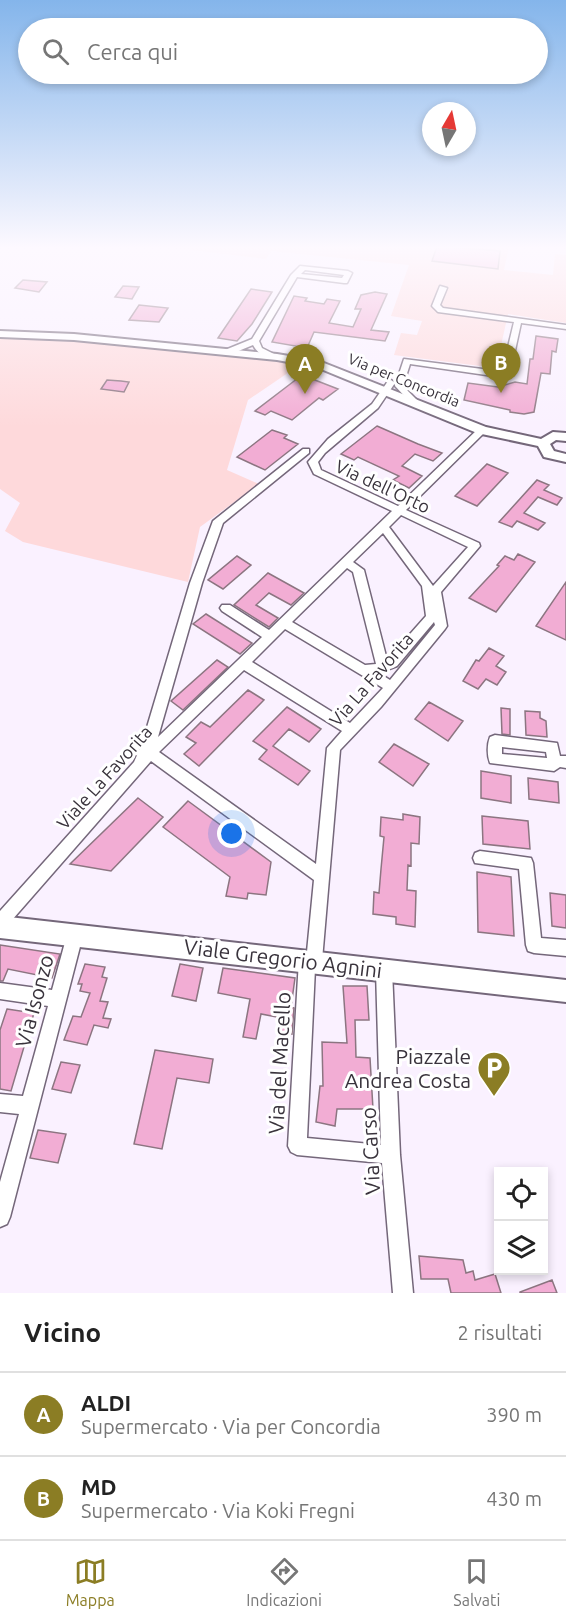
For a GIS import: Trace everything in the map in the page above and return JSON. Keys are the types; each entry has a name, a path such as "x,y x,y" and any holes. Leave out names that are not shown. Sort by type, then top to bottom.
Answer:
{"main road":[{"name":"Via per Concordia","path":"0,334 74,337 228,352 252,348 273,357 319,364 370,384 394,385 414,401 482,430 543,443"},
{"path":"566,437 553,436 543,443 549,454 566,458"},
{"name":"Viale Gregorio Agnini","path":"0,925 566,991"}],"street":[{"path":"252,348 277,306"},
{"path":"436,306 441,310 566,327"},
{"path":"394,385 406,363 410,361 492,374 504,373 518,320"},
{"name":"Via dell'Orto","path":"394,385 379,402 320,450 313,462 317,472 475,546"},
{"name":"Viale La Favorita","path":"0,925 150,753 482,430"},
{"path":"139,765 168,685 196,583 218,521 306,451"},
{"path":"364,670 383,668 393,663 432,617 427,585 384,527"},
{"name":"Via La Favorita","path":"310,960 334,748 365,719 441,626 435,591 475,546"},
{"path":"346,563 358,570 383,668"},
{"path":"226,608 270,637"},
{"path":"284,623 390,686"},
{"path":"243,663 352,731"},
{"path":"150,753 320,876"},
{"path":"480,858 526,863 534,945 566,948"},
{"name":"Via Isonzo","path":"0,1217 75,935"},
{"name":"Via del Macello","path":"310,960 297,1146 391,1155"},
{"name":"Via Carso","path":"384,970 391,1155 403,1293"},
{"path":"0,991 58,999"},
{"path":"0,1102 30,1106"}],"shaded area":[{"path":"394,306 566,306 566,323 508,314 496,368 394,355 401,333 417,335 422,321 391,316"},
{"path":"0,336 77,340 301,364 248,400 227,470 259,484 200,527 188,582 23,542 5,531 20,503 0,489"}],"building":[{"path":"138,306 168,308 159,322 129,320"},
{"path":"239,306 263,306 237,341 218,338"},
{"path":"289,306 337,306 329,323 353,327 361,309 355,309 356,306 382,306 371,330 389,332 385,341 314,332 307,348 272,342"},
{"path":"536,336 558,339 556,352 552,351 550,374 541,373 534,412 524,414 510,412 510,410 464,400 468,383 498,387 515,382 527,384"},
{"path":"302,375 338,389 323,400 319,398 292,420 271,411 265,415 255,411"},
{"path":"107,380 129,382 124,392 101,389"},
{"path":"377,426 442,453 433,461 415,454 402,466 422,476 409,488 393,480 399,476 358,457 354,460 341,454"},
{"path":"272,430 287,435 284,438 298,444 265,470 237,457"},
{"path":"487,464 508,473 477,506 455,496"},
{"path":"537,480 549,485 544,490 562,498 557,505 538,497 524,513 545,523 538,530 517,521 512,527 499,522"},
{"path":"518,554 535,562 496,612 469,598 499,566 497,565 505,556 514,560"},
{"path":"237,556 251,565 223,589 208,580"},
{"path":"268,573 304,593 291,605 269,593 256,605 278,618 269,627 234,605"},
{"path":"566,582 566,640 536,626"},
{"path":"206,614 252,643 240,654 193,624"},
{"path":"489,648 504,656 496,666 506,672 497,685 486,679 478,689 463,681 476,660 479,661"},
{"path":"217,660 228,667 183,710 171,701"},
{"path":"248,690 264,700 199,766 184,754 196,743 186,737 201,722 210,727"},
{"path":"429,702 463,721 448,741 415,719"},
{"path":"287,707 321,729 309,742 289,729 273,746 310,771 298,785 259,759 267,750 253,741"},
{"path":"501,708 510,709 510,735 502,734"},
{"path":"525,711 540,712 540,718 546,721 547,737 526,735"},
{"path":"394,744 429,764 413,786 379,762"},
{"path":"481,771 511,776 511,803 481,798"},
{"path":"528,778 558,782 559,803 529,799"},
{"path":"138,798 163,817 111,871 70,864"},
{"path":"188,801 271,862 266,895 248,893 247,899 226,896 230,877 163,827"},
{"path":"403,814 420,817 419,844 411,843 411,866 408,865 407,890 416,891 415,927 396,924 396,917 373,914 374,892 379,893 384,837 380,836 381,817 403,820"},
{"path":"482,816 528,821 530,849 483,844"},
{"path":"477,872 511,877 514,936 478,932"},
{"path":"550,893 566,895 566,928 552,926"},
{"path":"0,945 60,954 52,978 8,969 3,981 0,981"},
{"path":"85,964 105,967 102,977 107,978 100,1001 108,1002 103,1018 111,1019 108,1028 94,1025 87,1045 64,1040 73,1016 81,1017 90,993 80,991 82,984 78,984"},
{"path":"180,964 203,968 196,1001 172,996"},
{"path":"223,968 295,978 291,1007 294,1008 292,1034 280,1031 282,1018 261,1014 256,1039 243,1037 250,999 218,993"},
{"path":"343,986 367,986 369,1020 355,1020 356,1057 370,1058 373,1109 337,1109 335,1126 316,1122 320,1086 323,1086 322,1042 347,1043"},
{"path":"7,1009 34,1013 11,1091 0,1089 0,1030"},
{"path":"155,1050 213,1059 209,1083 177,1078 162,1149 134,1144"},
{"path":"61,1062 80,1065 71,1093 52,1089"},
{"path":"38,1130 66,1134 58,1163 30,1158"},
{"path":"419,1256 463,1260 466,1273 473,1271 475,1280 495,1275 501,1293 451,1293 448,1279 421,1279"},
{"path":"552,1280 557,1293 520,1293 520,1292"}],"place":[{"name":"MD","path":"501,393"},
{"name":"ALDI","path":"305,394"},
{"name":"Piazzale Andrea Costa","path":"494,1097"}]}
